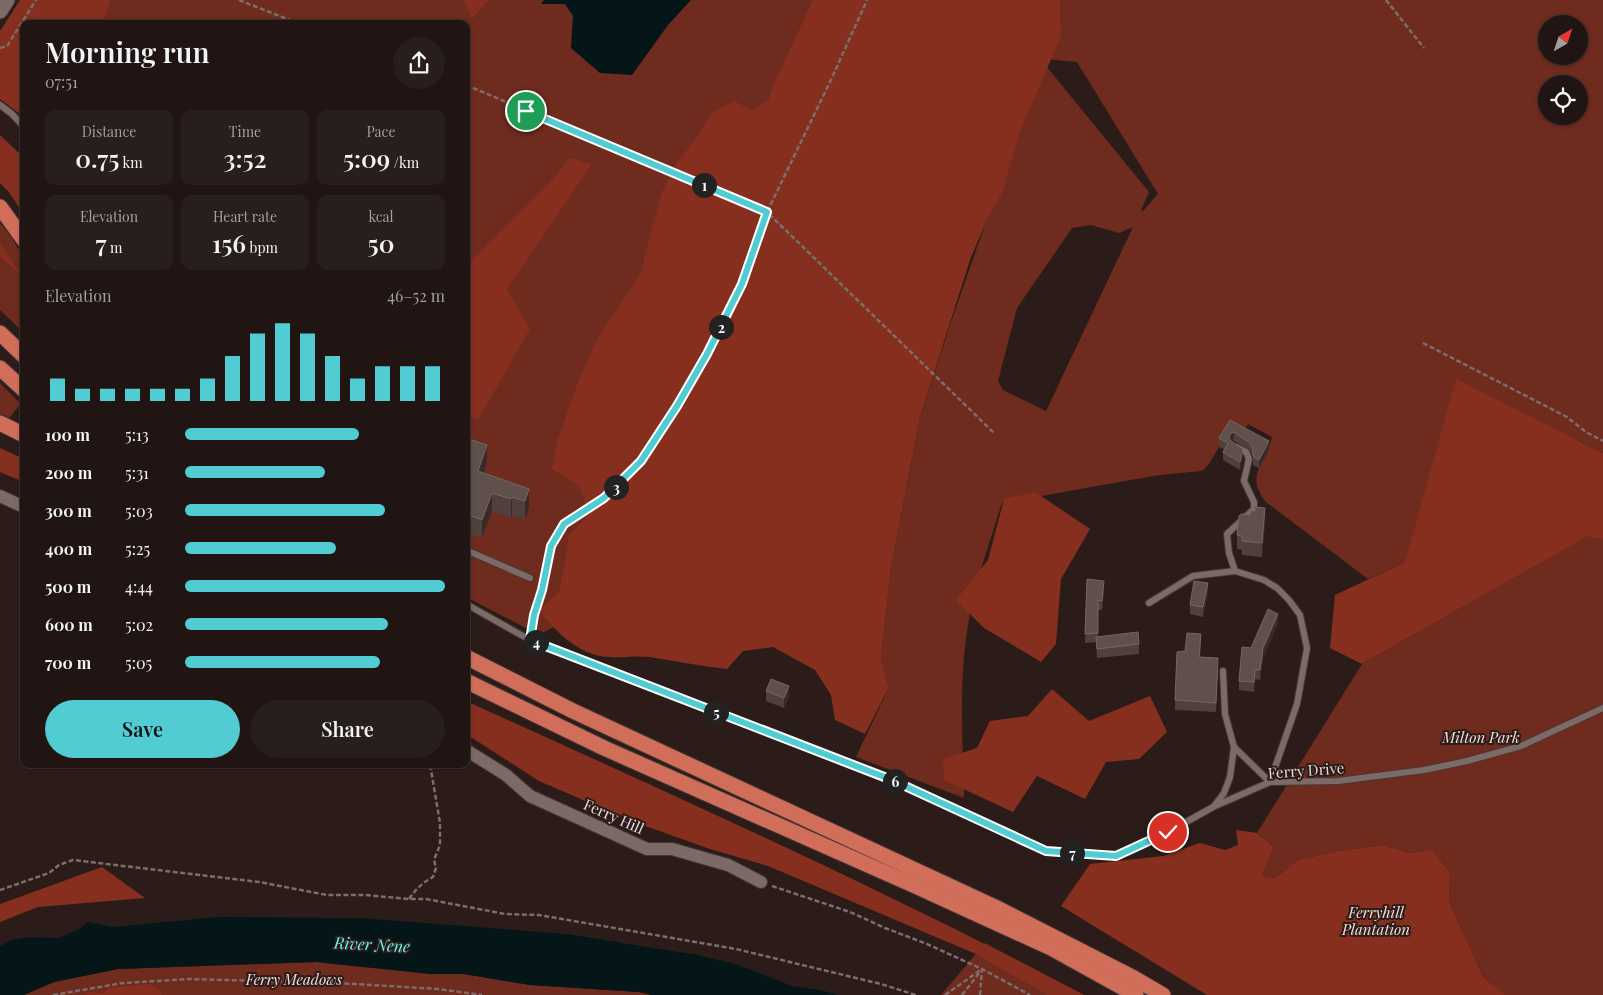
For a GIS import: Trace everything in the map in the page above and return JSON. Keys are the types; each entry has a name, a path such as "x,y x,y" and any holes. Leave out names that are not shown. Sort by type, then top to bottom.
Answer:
{"highway":[{"path":"0,207 20,234"},
{"path":"0,333 20,352"},
{"path":"0,368 20,386"},
{"path":"0,423 20,433"},
{"path":"470,659 573,711 997,908 1134,978 1163,995"},
{"path":"470,683 604,748 1050,948 1136,995"}],"street":[{"path":"0,11 6,0"},
{"path":"0,496 20,505"},
{"name":"Ferry Hill","path":"470,752 506,775 530,796 647,849 672,849 728,866 762,882"}],"lane":[{"path":"0,106 12,114 20,123"},
{"path":"1234,446 1246,452 1249,459 1244,481 1254,502 1254,509 1227,534 1229,553 1235,571"},
{"path":"470,552 530,578"},
{"path":"1149,603 1193,576 1235,571 1264,580 1277,588 1290,600 1300,615 1307,648 1296,704 1270,782 1234,747"},
{"name":"Ferry Drive","path":"470,606 530,640 892,780 1046,851 1116,856 1168,832 1214,806 1270,782 1338,781 1408,773 1467,761 1521,746 1603,708"},
{"path":"1214,806 1224,793 1230,777 1234,747 1225,714 1223,672"}],"path":[{"path":"23,20 36,0"},
{"path":"239,0 290,20"},
{"path":"530,640 534,615 542,590 551,546 564,524 604,498 641,461 672,414 707,354 742,284 767,212 830,82 867,0"},
{"path":"1386,0 1424,48"},
{"path":"0,48 7,46 20,25"},
{"path":"470,87 767,212 995,434"},
{"path":"1424,343 1567,417 1586,432 1603,441"},
{"path":"409,899 425,881 434,877 436,868 434,860 440,844 440,823 431,768"},
{"path":"0,890 49,873 59,865 73,860 259,882 327,895 365,895 409,899 426,898 505,914 539,916 736,949 881,984 916,995"},
{"path":"762,882 850,912 942,950 1030,995"},
{"path":"945,995 982,969"},
{"path":"962,995 982,969"},
{"path":"980,995 982,969"},
{"path":"53,995 123,983 189,979 338,983 438,989 482,995"}],"green space":[{"path":"20,0 111,0 104,20 20,20 20,114 0,99 0,31"},
{"path":"111,0 1603,0 1603,453 1578,440 1405,562 1368,579 1266,502 1260,493 1257,477 1258,469 1272,437 1248,424 1242,435 1219,447 1209,464 1202,471 1159,475 1002,503 976,587 966,638 962,698 964,798 856,757 889,687 881,659 891,568 920,417 1042,61 1149,192 1141,210 1143,211 1158,194 1077,62 1009,56 630,585 539,635 470,599 470,20 104,20","holes":["1091,225 1119,233 1133,227 1046,411 1003,390 998,381 1017,308 1072,228"]},
{"path":"465,0 489,0 472,19"},
{"path":"813,0 1059,0 1060,2 1061,36 1019,134 1003,191 987,219 970,260 920,417 891,568 881,659 889,687 865,734 835,720 831,695 815,670 773,647 743,651 727,669 650,657 599,656 581,649 565,638 539,610 559,592 569,535 589,514 579,486 552,469 558,439 577,385 597,339 640,275 661,194 678,160 694,142 711,113 734,101 752,110 768,101 777,77"},
{"path":"0,135 20,154 20,209 9,192 0,183"},
{"path":"570,158 592,164 507,289 530,329 478,420 470,416 470,262 547,186"},
{"path":"0,223 20,252 20,329 0,310"},
{"path":"0,244 20,274 0,257"},
{"path":"1456,379 1603,453 1603,539 1588,536 1362,664 1330,648 1335,595 1405,562"},
{"path":"0,383 20,405 9,418 0,414"},
{"path":"0,448 20,457 20,480 0,472"},
{"path":"1035,492 1090,529 1061,579 1056,644 1041,662 984,628 956,600 988,560 1004,499"},
{"name":"Milton Park","path":"1603,527 1603,995 1506,995 1483,977 1449,901 1450,873 1432,849 1412,853 1380,845 1338,851 1298,860 1275,878 1262,876 1274,847 1257,833 1362,664"},
{"path":"1052,689 1089,721 1150,696 1167,732 1139,759 1106,762 1085,799 1037,776 1013,812 944,780 943,759 977,748 990,721 1028,716"},
{"path":"470,703 700,807 855,880 1084,995 1048,995 976,954 768,866 710,849 634,822 539,781 470,737"},
{"name":"Ferryhill Plantation","path":"1236,830 1257,833 1274,847 1262,876 1275,878 1298,860 1338,851 1381,845 1412,853 1432,849 1450,873 1449,901 1483,977 1506,995 1207,995 1061,906 1090,864 1163,856 1200,843 1225,850 1238,845"},
{"path":"102,867 145,898 38,907 0,922 0,904"},
{"path":"985,943 1084,995 941,995"},
{"name":"Ferry Meadows","path":"316,962 431,974 464,974 530,985 639,992 652,995 24,995 54,982 118,969"},
{"path":"149,984 161,992 161,995 84,995 89,992 104,994 109,988"}],"water":[{"path":"544,0 691,0 668,25 632,75 600,73 571,48 573,16 565,4 541,4"},
{"name":"River Nene","path":"219,917 360,918 567,934 697,955 736,964 792,986 821,990 837,995 652,995 639,992 530,985 464,974 431,974 316,962 118,969 54,982 24,995 0,995 0,946 11,940 29,937 59,938 79,929 88,922 113,927"}],"building":[{"path":"1230,420 1269,441 1259,460 1253,456 1253,449 1250,443 1234,432 1230,434 1229,438 1243,449 1240,462 1223,452 1228,443 1219,438"},
{"path":"470,439 487,445 478,471 529,489 525,501 492,493 482,520 470,516"},
{"path":"1255,507 1265,508 1262,543 1242,541 1242,536 1237,535 1239,516 1241,514 1250,515 1250,511 1255,511"},
{"path":"1087,579 1104,581 1102,601 1098,600 1098,633 1085,634"},
{"path":"1194,581 1208,583 1203,607 1190,605"},
{"path":"1268,609 1278,614 1263,648 1260,670 1255,670 1254,682 1239,681 1242,647 1251,648"},
{"path":"1138,632 1139,644 1097,649 1096,637"},
{"path":"1187,633 1201,634 1199,657 1218,658 1216,703 1175,700 1177,652 1185,651"},
{"path":"771,679 789,686 784,698 766,691"}],"route":[{"path":"526,111 767,212 742,284 707,354 677,406 641,461 604,498 564,524 551,546 542,590 534,615 530,640 892,780 1046,851 1116,856 1168,832"}]}
